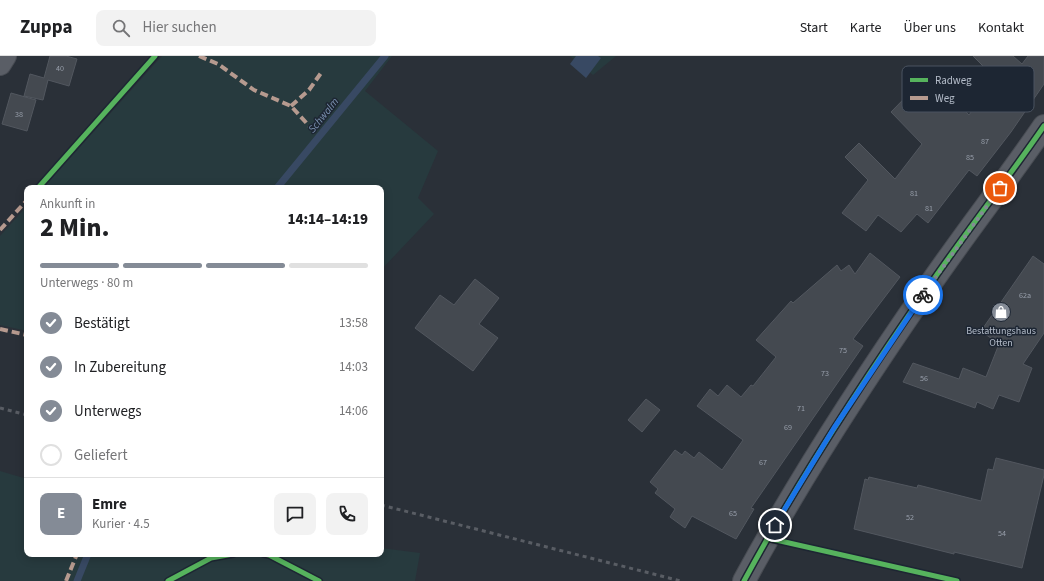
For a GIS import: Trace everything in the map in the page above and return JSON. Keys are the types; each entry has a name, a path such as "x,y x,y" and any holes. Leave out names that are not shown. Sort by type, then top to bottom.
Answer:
{"street":[{"path":"0,64 5,56"},
{"path":"744,581 767,538 834,428 930,285 1044,126"}],"green space":[{"path":"162,56 392,56 365,91 438,151 418,198 434,214 384,267 384,185 46,185"},
{"path":"570,56 616,56 593,75"},
{"path":"24,209 24,330 0,325 0,236"},
{"path":"0,471 24,478 24,557 384,557 384,548 420,553 415,581 0,581"}],"water":[{"path":"576,56 598,56 601,58 586,78 570,64"}],"building":[{"path":"50,56 66,56 77,59 69,86 48,80 43,100 24,96 30,74 44,78"},
{"path":"973,56 1013,56 1022,64 1028,56 1044,56 1044,84 1034,99 1034,66 983,66"},
{"path":"11,93 36,100 27,131 2,124"},
{"path":"902,101 902,112 966,112 969,115 971,112 1025,112 977,176 969,170 928,223 917,214 901,232 878,215 866,231 842,213 868,180 845,157 859,143 895,179 922,144 891,112"},
{"path":"870,253 900,277 853,339 863,346 751,508 754,509 736,539 692,516 685,528 670,517 675,509 655,493 658,489 650,482 675,450 682,455 685,451 694,458 699,452 722,470 743,440 697,406 710,389 718,396 727,385 741,397 751,385 753,386 776,357 756,340 791,301 793,303 837,265 841,271 849,265 855,274"},
{"path":"1033,256 1044,264 1044,333 1023,364 1032,368 1019,402 999,395 993,409 977,402 975,408 903,382 913,363 959,379 963,368 986,377 999,344 981,331"},
{"path":"475,279 499,298 479,324 498,338 473,371 415,328 440,295 454,305"},
{"path":"646,399 660,410 642,432 628,420"},
{"path":"996,458 1044,470 1022,568 954,552 954,554 854,529 865,479 868,480 869,477 917,488 918,485 981,501 988,469 993,470"}],"waterway":[{"name":"Schwalm","path":"279,185 385,56"},
{"name":"Schwalm","path":"77,581 87,557"}],"railway":[{"path":"0,408 24,414"},
{"path":"384,506 681,581"}],"marked path":[{"path":"199,56 218,64 254,90 291,106 311,128"},
{"path":"291,106 309,90 321,73"},
{"path":"0,230 24,203"},
{"path":"0,329 24,334"},
{"path":"66,581 76,557"}],"cycle path":[{"path":"41,185 155,56"},
{"path":"744,581 809,468 856,394 943,266 1044,126"},
{"path":"767,538 957,581"},
{"path":"168,581 211,558 216,557"},
{"path":"273,557 319,581"}],"way so far":[{"path":"923,295 1000,188"}],"place":[{"name":"Bestattungshaus Otten","path":"1001,312"}],"route":[{"path":"775,525 834,428 923,295"}]}
